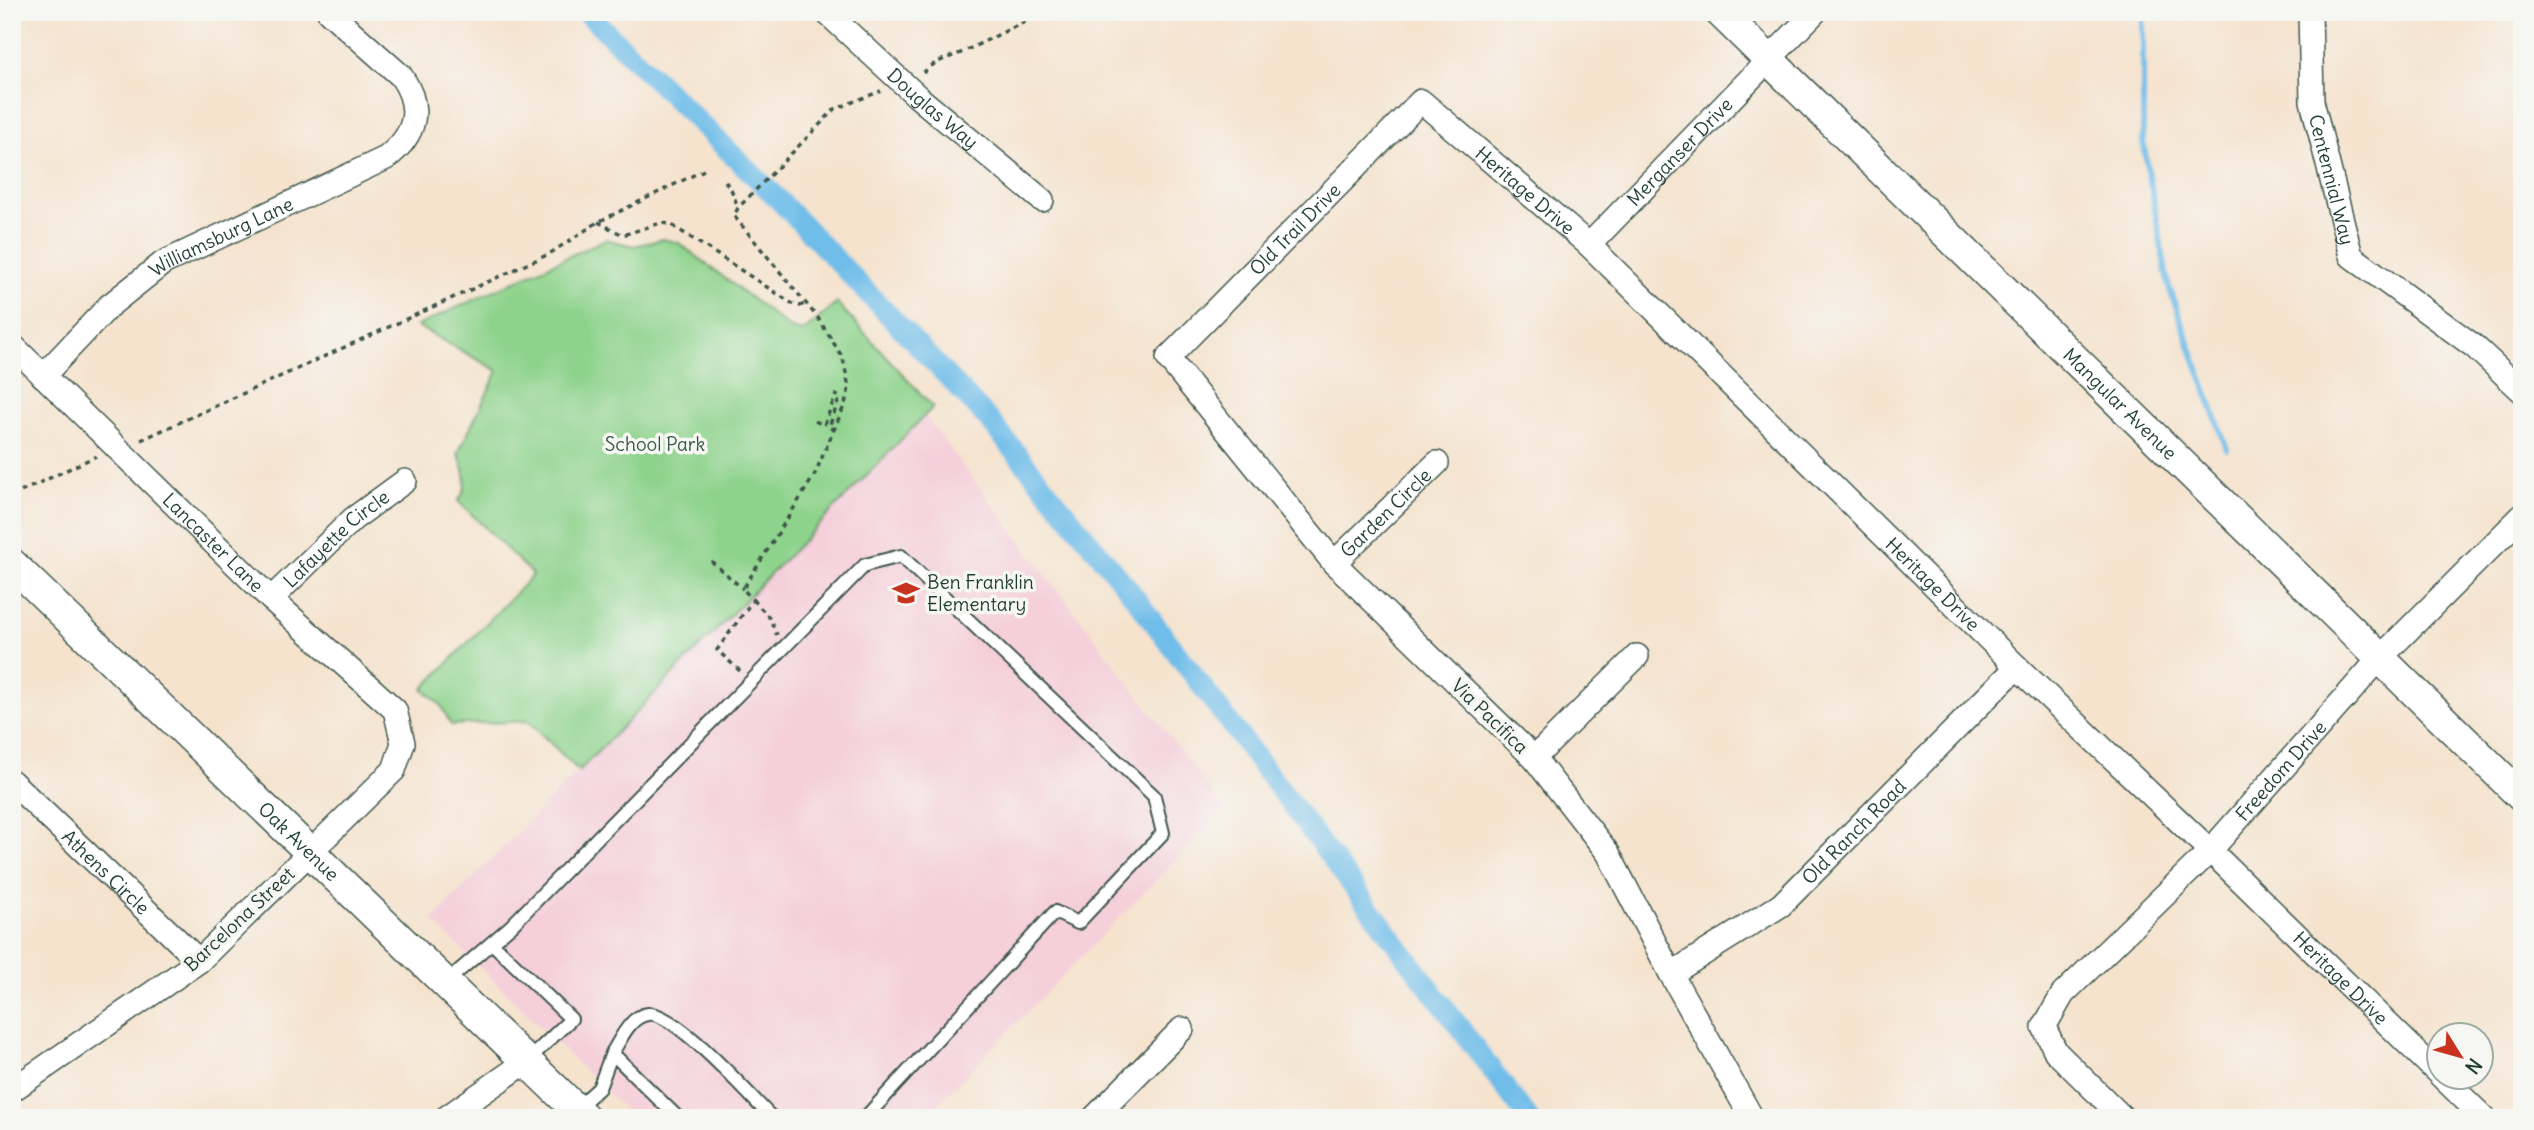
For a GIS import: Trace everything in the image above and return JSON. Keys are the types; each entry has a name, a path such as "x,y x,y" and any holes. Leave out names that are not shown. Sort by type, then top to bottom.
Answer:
{"street":[{"name":"Williamsburg Lane","path":"43,376 109,306 163,263 386,158 408,137 413,121 412,96 401,76 329,12"},
{"name":"Douglas Way","path":"826,12 918,97 1042,200"},
{"name":"Mangular Avenue","path":"1720,12 2522,797"},
{"name":"Merganser Drive","path":"1589,245 1815,12"},
{"name":"Centennial Way","path":"2310,12 2312,101 2351,256 2475,347 2522,391"},
{"name":"Heritage Drive","path":"1421,101 1589,245 2017,667 2426,1061"},
{"name":"Old Trail Drive","path":"1168,358 1421,101"},
{"name":"Lancaster Lane","path":"12,345 271,600 395,710 402,743"},
{"name":"Via Pacifica","path":"1168,358 1334,563 1534,758 1608,853 1671,974 1752,1118"},
{"name":"Garden Circle","path":"1334,563 1437,464"},
{"name":"Lafayette Circle","path":"271,600 353,519 405,481"},
{"name":"Freedom Drive","path":"2123,1118 2056,1052 2044,1027 2063,995 2210,851 2379,659 2522,516"},
{"name":"Oak Avenue","path":"12,564 580,1114"},
{"path":"1534,758 1637,656"},
{"name":"Old Ranch Road","path":"1671,974 1781,905 2017,667"},
{"name":"Barcelona Street","path":"12,1090 199,961 394,770 402,743"},
{"name":"Athens Circle","path":"12,782 199,961"},
{"path":"1094,1118 1182,1029"},
{"path":"446,1118 527,1061"},
{"name":"Heritage Drive","path":"2457,1092 2484,1118"}],"lane":[{"path":"446,982 492,943 615,823 865,565 901,556 1154,796 1163,833 1078,923 1055,912 865,1118"},
{"path":"492,943 571,1019 527,1061"},
{"path":"580,1114 598,1088 612,1053 633,1020 646,1014 658,1014 680,1027 772,1118"},
{"path":"612,1053 678,1118"}],"path":[{"path":"921,75 933,63 965,52 1021,22 1049,12"},
{"path":"743,589 814,476 845,404 849,388 843,358 807,303 734,216 738,208 835,109 883,90"},
{"path":"141,440 549,254 598,222 704,170"},
{"path":"724,181 731,189 738,208"},
{"path":"598,222 623,235 661,223 670,223 793,304 800,306 807,303"},
{"path":"815,421 824,425 836,395 840,397 829,427 834,430"},
{"path":"12,496 91,459 104,450"},
{"path":"710,561 743,589 769,617 784,649"},
{"path":"751,682 717,650 753,600"}],"shaded area":[{"name":"Ben Franklin Elementary","path":"925,416 1225,809 924,1118 633,1118 432,920"}],"green space":[{"name":"School Park","path":"606,239 634,246 663,239 679,243 790,328 803,332 837,303 933,407 579,771 528,721 451,725 441,705 423,689 533,575 458,501 466,484 458,453 498,371 417,326"}],"waterway":[{"path":"586,12 776,197 989,420 1130,591 1528,1118"},
{"path":"2143,12 2143,141 2168,284 2227,449"}],"place":[{"name":"Ben Franklin Elementary","path":"906,593"}]}
